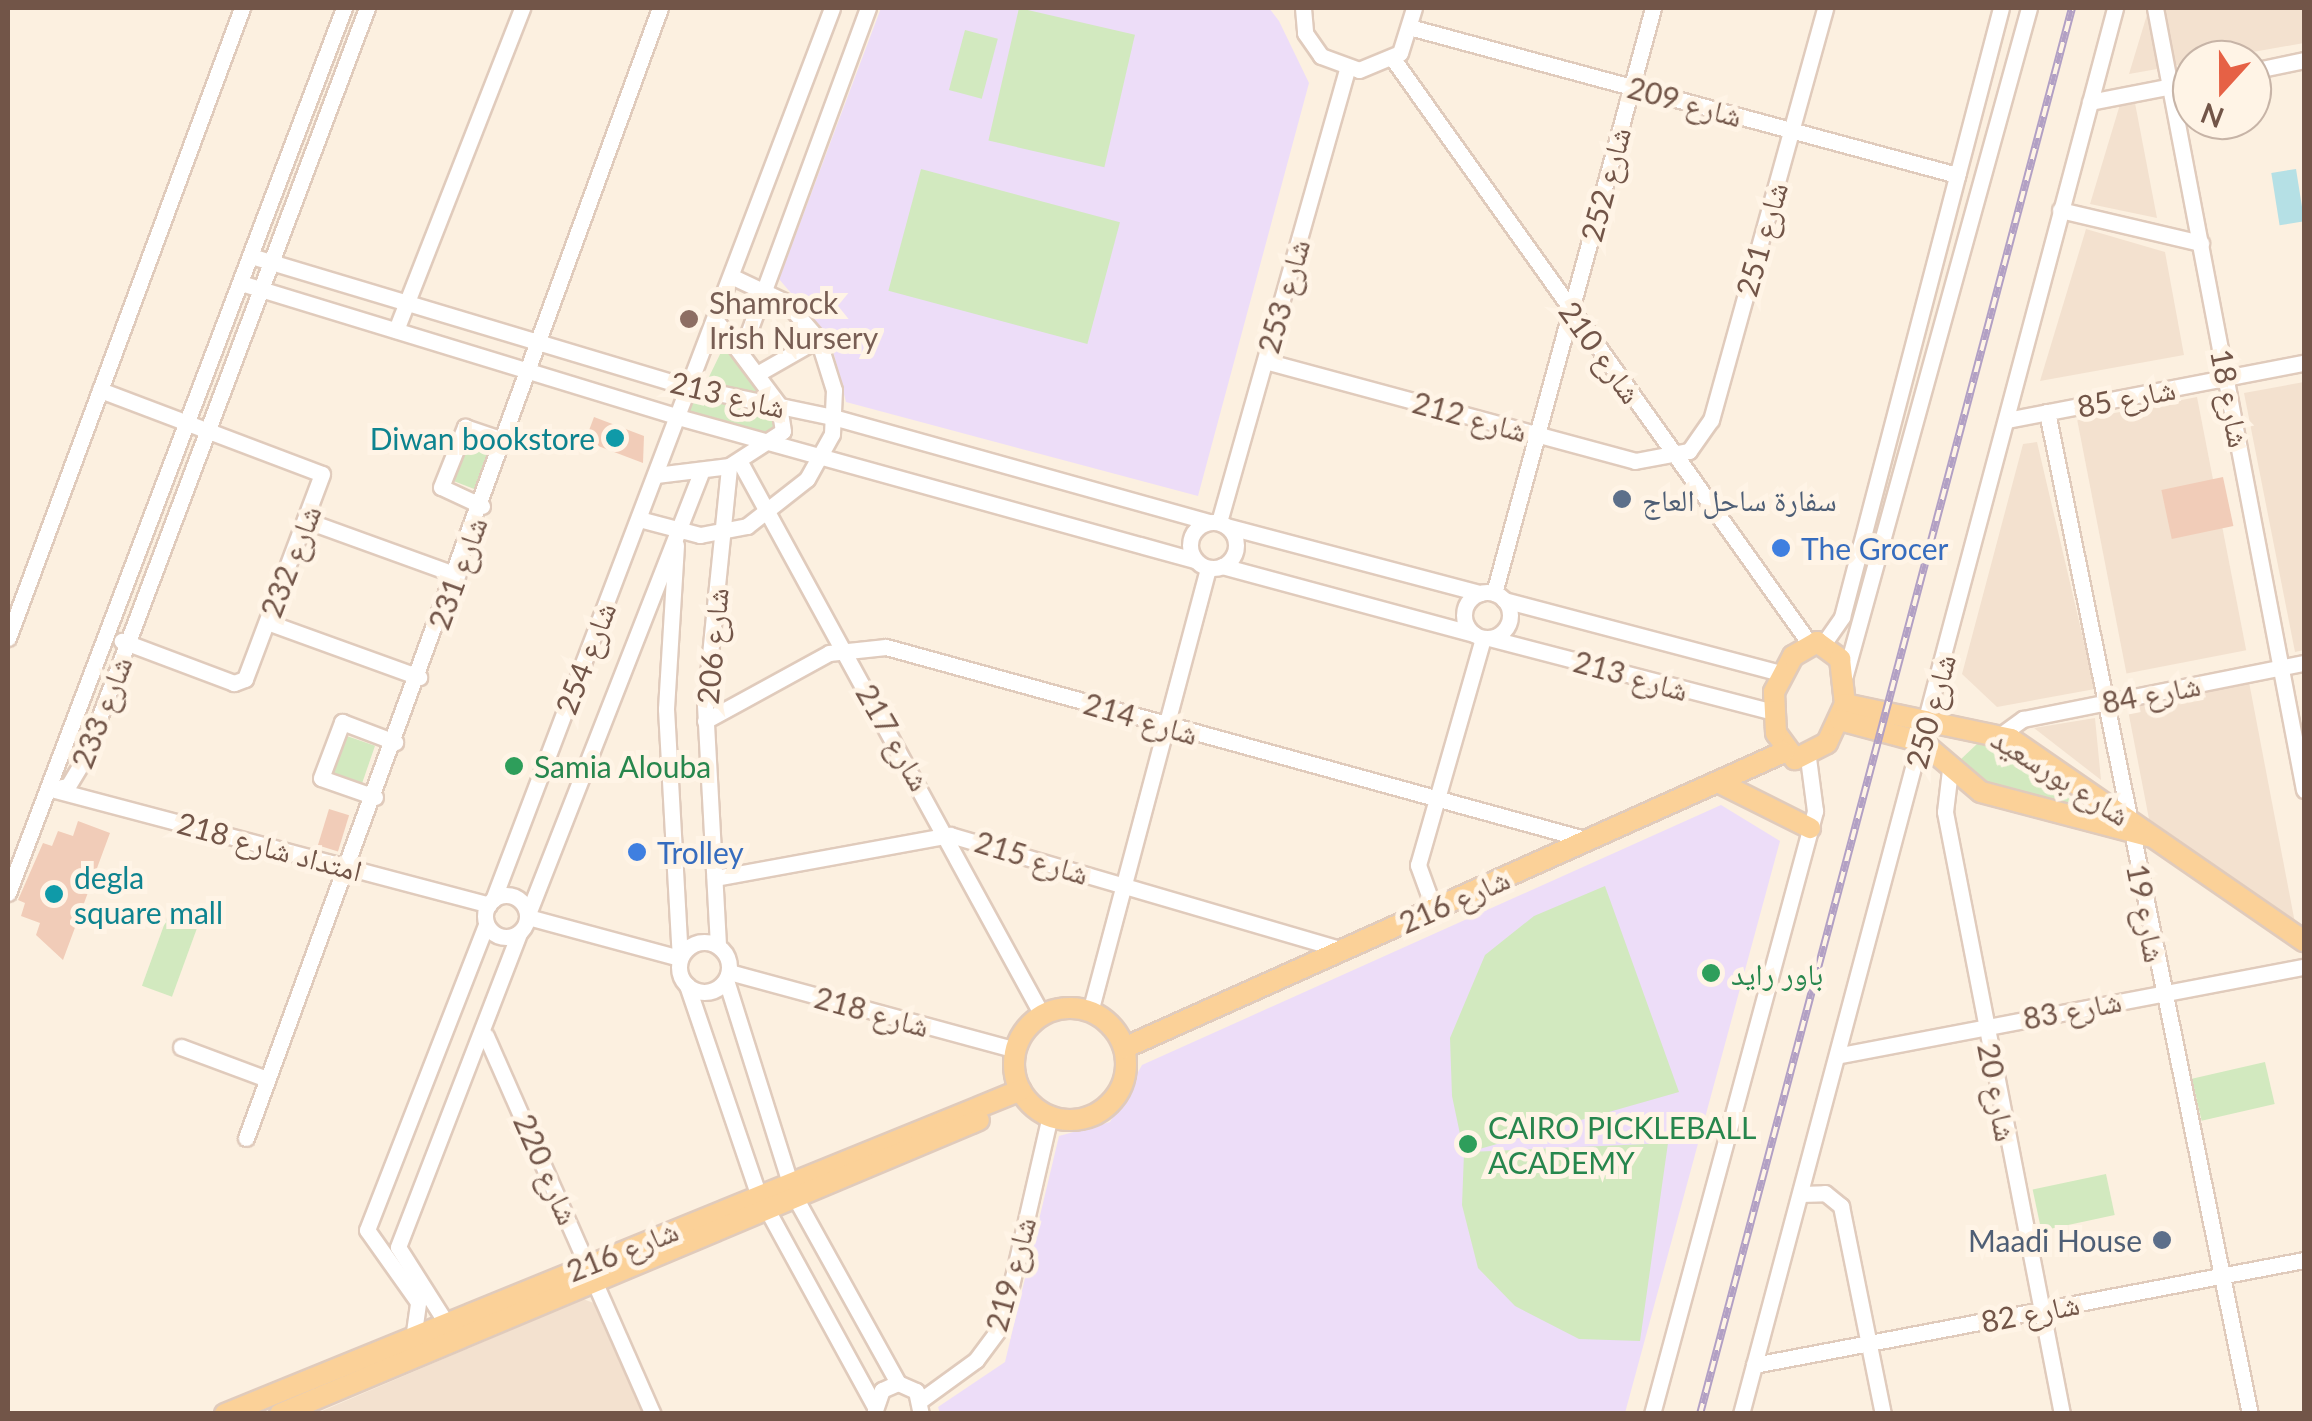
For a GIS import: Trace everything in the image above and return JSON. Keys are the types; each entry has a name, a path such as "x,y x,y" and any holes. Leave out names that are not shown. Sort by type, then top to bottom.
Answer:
{"main road":[{"path":"1817,643 1845,675 1842,712 1808,758 1784,752 1772,712 1782,673 1817,643"},
{"name":"شارع بورسعيد","path":"1842,712 1925,732 2002,734 2304,942"},
{"name":"شارع بورسعيد","path":"1925,732 1950,770 2008,802 2129,824"},
{"name":"شارع 216","path":"1124,1048 1784,752"},
{"path":"1718,782 1810,828"},
{"path":"1090,1012 1124,1048 1122,1085 1112,1101 1082,1118 1050,1116 1024,1095 1016,1050 1042,1015 1090,1012"},
{"name":"شارع 216","path":"280,1414 449,1342 594,1273 1024,1095"},
{"name":"شارع 216","path":"225,1414 446,1318 594,1273"}],"street":[{"path":"8,638 242,8"},
{"name":"شارع 233","path":"51,789 344,8"},
{"name":"شارع 233","path":"51,789 76,780 367,8"},
{"path":"396,330 522,8"},
{"name":"شارع 231","path":"246,1138 542,344 660,8"},
{"path":"678,417 832,8"},
{"path":"742,354 868,8"},
{"path":"1303,8 1312,45 1346,69 1393,59 1413,28 1414,8"},
{"name":"شارع 252","path":"1492,595 1653,8"},
{"name":"شارع 251","path":"1676,456 1699,443 1711,420 1825,8"},
{"path":"1817,643 1842,616 2001,8"},
{"path":"1845,675 2030,8"},
{"name":"شارع 250","path":"1741,1414 1841,1055 2116,8"},
{"name":"شارع 18","path":"2155,8 2304,790"},
{"name":"شارع 209","path":"1413,28 1956,175"},
{"name":"شارع 210","path":"1393,59 1676,456 1817,643"},
{"path":"2272,66 2304,60"},
{"name":"شارع 253","path":"1218,523 1346,69"},
{"path":"2090,102 2170,86"},
{"path":"2060,210 2201,243"},
{"name":"شارع 213","path":"251,256 690,387 833,417 1782,673"},
{"path":"639,518 677,531 723,534 768,514 823,456 833,417 834,390 818,338 766,289 730,276"},
{"name":"شارع 213","path":"240,283 771,444 1208,565 1772,712"},
{"path":"656,474 700,474 734,464 771,444 784,422 779,406 715,319"},
{"path":"757,374 818,338"},
{"name":"شارع 212","path":"1264,361 1636,460 1676,456"},
{"name":"شارع 85","path":"2006,420 2304,363"},
{"name":"شارع 232","path":"100,390 318,467 305,520 267,622 238,683 108,636"},
{"name":"شارع 19","path":"2047,412 2250,1414"},
{"name":"شارع 254","path":"490,902 678,417"},
{"path":"482,506 440,488 465,428 506,440"},
{"name":"شارع 217","path":"734,464 768,514 950,835 1042,1015"},
{"name":"شارع 206","path":"718,945 705,721 723,534 734,464"},
{"name":"شارع 254","path":"528,916 700,474"},
{"path":"305,520 456,574"},
{"path":"1090,1012 1208,565 1236,547 1218,523 1190,537 1208,565"},
{"name":"شارع 206","path":"677,531 666,724 680,958"},
{"path":"1492,595 1507,627 1482,636 1464,616 1492,595"},
{"path":"267,622 419,677"},
{"path":"1434,909 1418,864 1482,636"},
{"name":"شارع 214","path":"705,721 844,648 900,649 1166,726 1588,840"},
{"name":"شارع 84","path":"2002,734 2023,719 2304,663"},
{"path":"375,797 322,778 342,722 395,742"},
{"path":"1652,1414 1810,828 1816,793 1808,758"},
{"name":"شارع 20","path":"1950,770 1945,812 2062,1414"},
{"path":"8,893 51,789"},
{"name":"امتداد شارع 218","path":"51,789 490,902"},
{"name":"شارع 215","path":"715,878 950,835 1342,950"},
{"path":"414,1332 418,1302 366,1230 486,924 490,902 514,896 528,916 680,958"},
{"path":"449,1342 446,1318 398,1251 486,1036 528,916"},
{"path":"486,924 500,936 519,934"},
{"path":"680,958 700,941 718,945 792,1190 898,1383 921,1407"},
{"path":"680,958 763,1203 875,1410"},
{"name":"شارع 83","path":"1841,1055 2162,990 2304,967"},
{"path":"686,985 707,992 727,976"},
{"name":"شارع 218","path":"727,976 1016,1050"},
{"name":"شارع 220","path":"486,1036 594,1273 653,1414"},
{"path":"181,1046 268,1079"},
{"name":"شارع 219","path":"921,1407 976,1360 1002,1325 1050,1116"},
{"path":"1801,1194 1825,1194 1841,1206 1883,1414"},
{"name":"شارع 82","path":"1754,1364 2304,1260"},
{"path":"875,1410 882,1390 898,1383"}],"shaded area":[{"path":"881,8 1269,8 1279,21 1309,83 1198,496 846,402 830,339 779,279"},
{"path":"2149,8 2304,8 2304,43 2272,49 2272,40 2172,40 2172,66 2129,74"},
{"path":"2121,101 2135,103 2157,218 2090,204"},
{"path":"2086,229 2165,252 2184,355 2040,381"},
{"path":"2304,382 2304,650 2295,652 2244,393"},
{"path":"2197,397 2246,650 2126,674 2077,420"},
{"path":"2037,442 2095,689 1997,707 1962,674 2023,444"},
{"path":"2249,682 2295,923 2149,819 2127,705"},
{"path":"2095,718 2101,780 2034,728"},
{"path":"1721,805 1780,841 1625,1413 940,1414 938,1407 1005,1362 1059,1136 1110,1122 1142,1065"},
{"path":"583,1299 599,1305 646,1412 315,1414"}],"green space":[{"path":"1019,8 1135,35 1104,167 988,141"},
{"path":"965,30 998,39 982,99 949,90"},
{"path":"921,169 1120,222 1087,344 888,291"},
{"path":"725,344 770,400 706,383"},
{"path":"693,392 777,410 780,417 769,439 687,414"},
{"path":"464,440 496,452 481,491 449,479"},
{"path":"341,734 375,746 362,784 328,772"},
{"path":"1979,742 2018,763 2093,815 1967,777 1958,762"},
{"path":"1605,886 1679,1092 1469,1152 1668,1143 1640,1341 1579,1339 1515,1306 1478,1268 1462,1205 1464,1153 1452,1096 1450,1038 1485,955 1534,916"},
{"path":"171,906 201,917 172,997 142,986"},
{"path":"2265,1062 2275,1104 2202,1121 2192,1079"},
{"path":"2106,1174 2115,1215 2041,1231 2033,1190"}],"water":[{"path":"2296,169 2304,221 2280,225 2271,173"}],"building":[{"name":"Diwan bookstore","path":"594,417 644,436 643,463 585,441"},
{"path":"2223,477 2233,526 2172,539 2161,490"},
{"path":"329,809 349,815 338,851 318,845"},
{"name":"degla square mall","path":"78,821 110,833 63,960 36,935 40,923 21,916 25,903 18,900 43,843 52,846 58,831 73,836"}],"railway":[{"path":"1700,1414 2072,8"}],"place":[{"name":"Shamrock Irish Nursery","path":"689,319"},
{"name":"Diwan bookstore","path":"615,438"},
{"name":"سفارة ساحل العاج","path":"1622,499"},
{"name":"The Grocer","path":"1781,548"},
{"name":"Samia Alouba","path":"514,766"},
{"name":"Trolley","path":"637,852"},
{"name":"degla square mall","path":"54,894"},
{"name":"باور رايد","path":"1711,973"},
{"name":"CAIRO PICKLEBALL ACADEMY","path":"1468,1144"},
{"name":"Maadi House","path":"2162,1240"}]}
